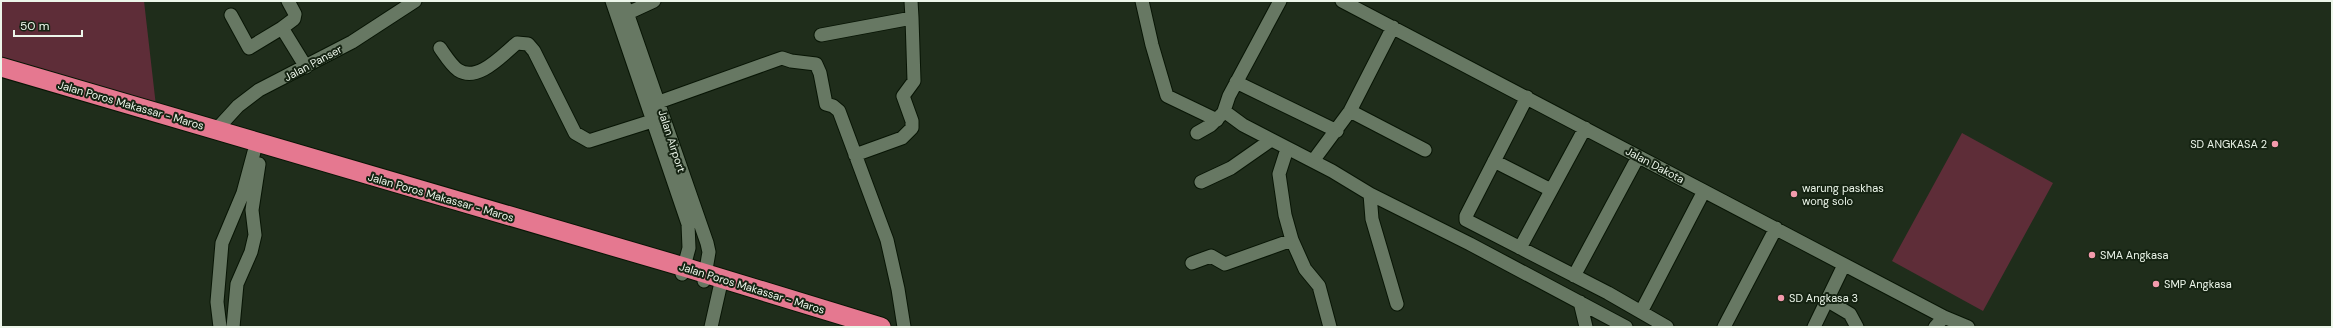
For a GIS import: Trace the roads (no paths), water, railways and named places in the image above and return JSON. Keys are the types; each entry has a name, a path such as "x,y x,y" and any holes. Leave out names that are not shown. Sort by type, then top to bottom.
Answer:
{"highway":[{"name":"Jalan Poros Makassar - Maros","path":"1,67 216,130 683,271 850,327"},
{"name":"Jalan Poros Makassar - Maros","path":"1,78 258,153 683,271"},
{"name":"Jalan Poros Makassar - Maros","path":"710,281 881,327"}],"street":[{"path":"231,14 249,48 294,19 295,14 288,1"},
{"name":"Jalan Panser","path":"216,130 247,99 352,42 414,1"},
{"name":"Jalan Airport","path":"612,1 652,121 707,243 711,327"},
{"path":"626,7 654,1"},
{"path":"855,155 902,138 912,128 912,121 903,96 914,81 911,1"},
{"path":"1142,1 1152,45 1167,96 1233,119 1287,149 1313,161 1370,194 1626,327"},
{"path":"1197,133 1220,115 1236,82 1280,1"},
{"name":"Jalan Dakota","path":"1342,1 1776,228 1844,265 1940,322 1968,327"},
{"name":"Jalan Airport","path":"626,7 659,102 681,188 688,224 689,238 683,271"},
{"path":"822,35 912,18"},
{"path":"1313,161 1337,131 1350,111 1393,27"},
{"path":"282,28 306,67"},
{"path":"440,48 457,69 466,74 476,74 517,43 528,44 534,51 575,133 589,142 652,121"},
{"path":"659,102 693,92 782,58 800,63 810,62 816,64 820,73 826,104 833,106 840,111 855,155 876,207 887,240 898,289 904,327"},
{"path":"1236,82 1337,131"},
{"path":"1527,97 1465,218 1668,327"},
{"path":"1350,111 1425,150"},
{"path":"1520,248 1585,128"},
{"path":"1201,182 1231,168 1272,140"},
{"path":"1287,149 1280,169 1280,185 1284,215 1292,240 1305,269 1319,286 1330,327"},
{"path":"220,327 217,302 222,243 244,193 258,153"},
{"path":"233,327 237,284 251,252 255,235 252,210 258,153"},
{"path":"1574,276 1638,156"},
{"path":"1494,161 1552,190"},
{"path":"1641,312 1704,191"},
{"path":"1370,194 1372,220 1397,304"},
{"path":"1724,327 1776,228"},
{"path":"1192,263 1211,256 1225,264 1292,240"},
{"path":"1814,327 1828,301 1844,265"},
{"path":"1828,301 1850,314 1857,327"},
{"path":"1580,302 1586,327"}],"place":[{"name":"SD ANGKASA 2","path":"2275,144"},
{"name":"warung paskhas wong solo","path":"1794,194"},
{"name":"SMA Angkasa","path":"2092,255"},
{"name":"SMP Angkasa","path":"2156,284"},
{"name":"SD Angkasa 3","path":"1781,298"}]}
